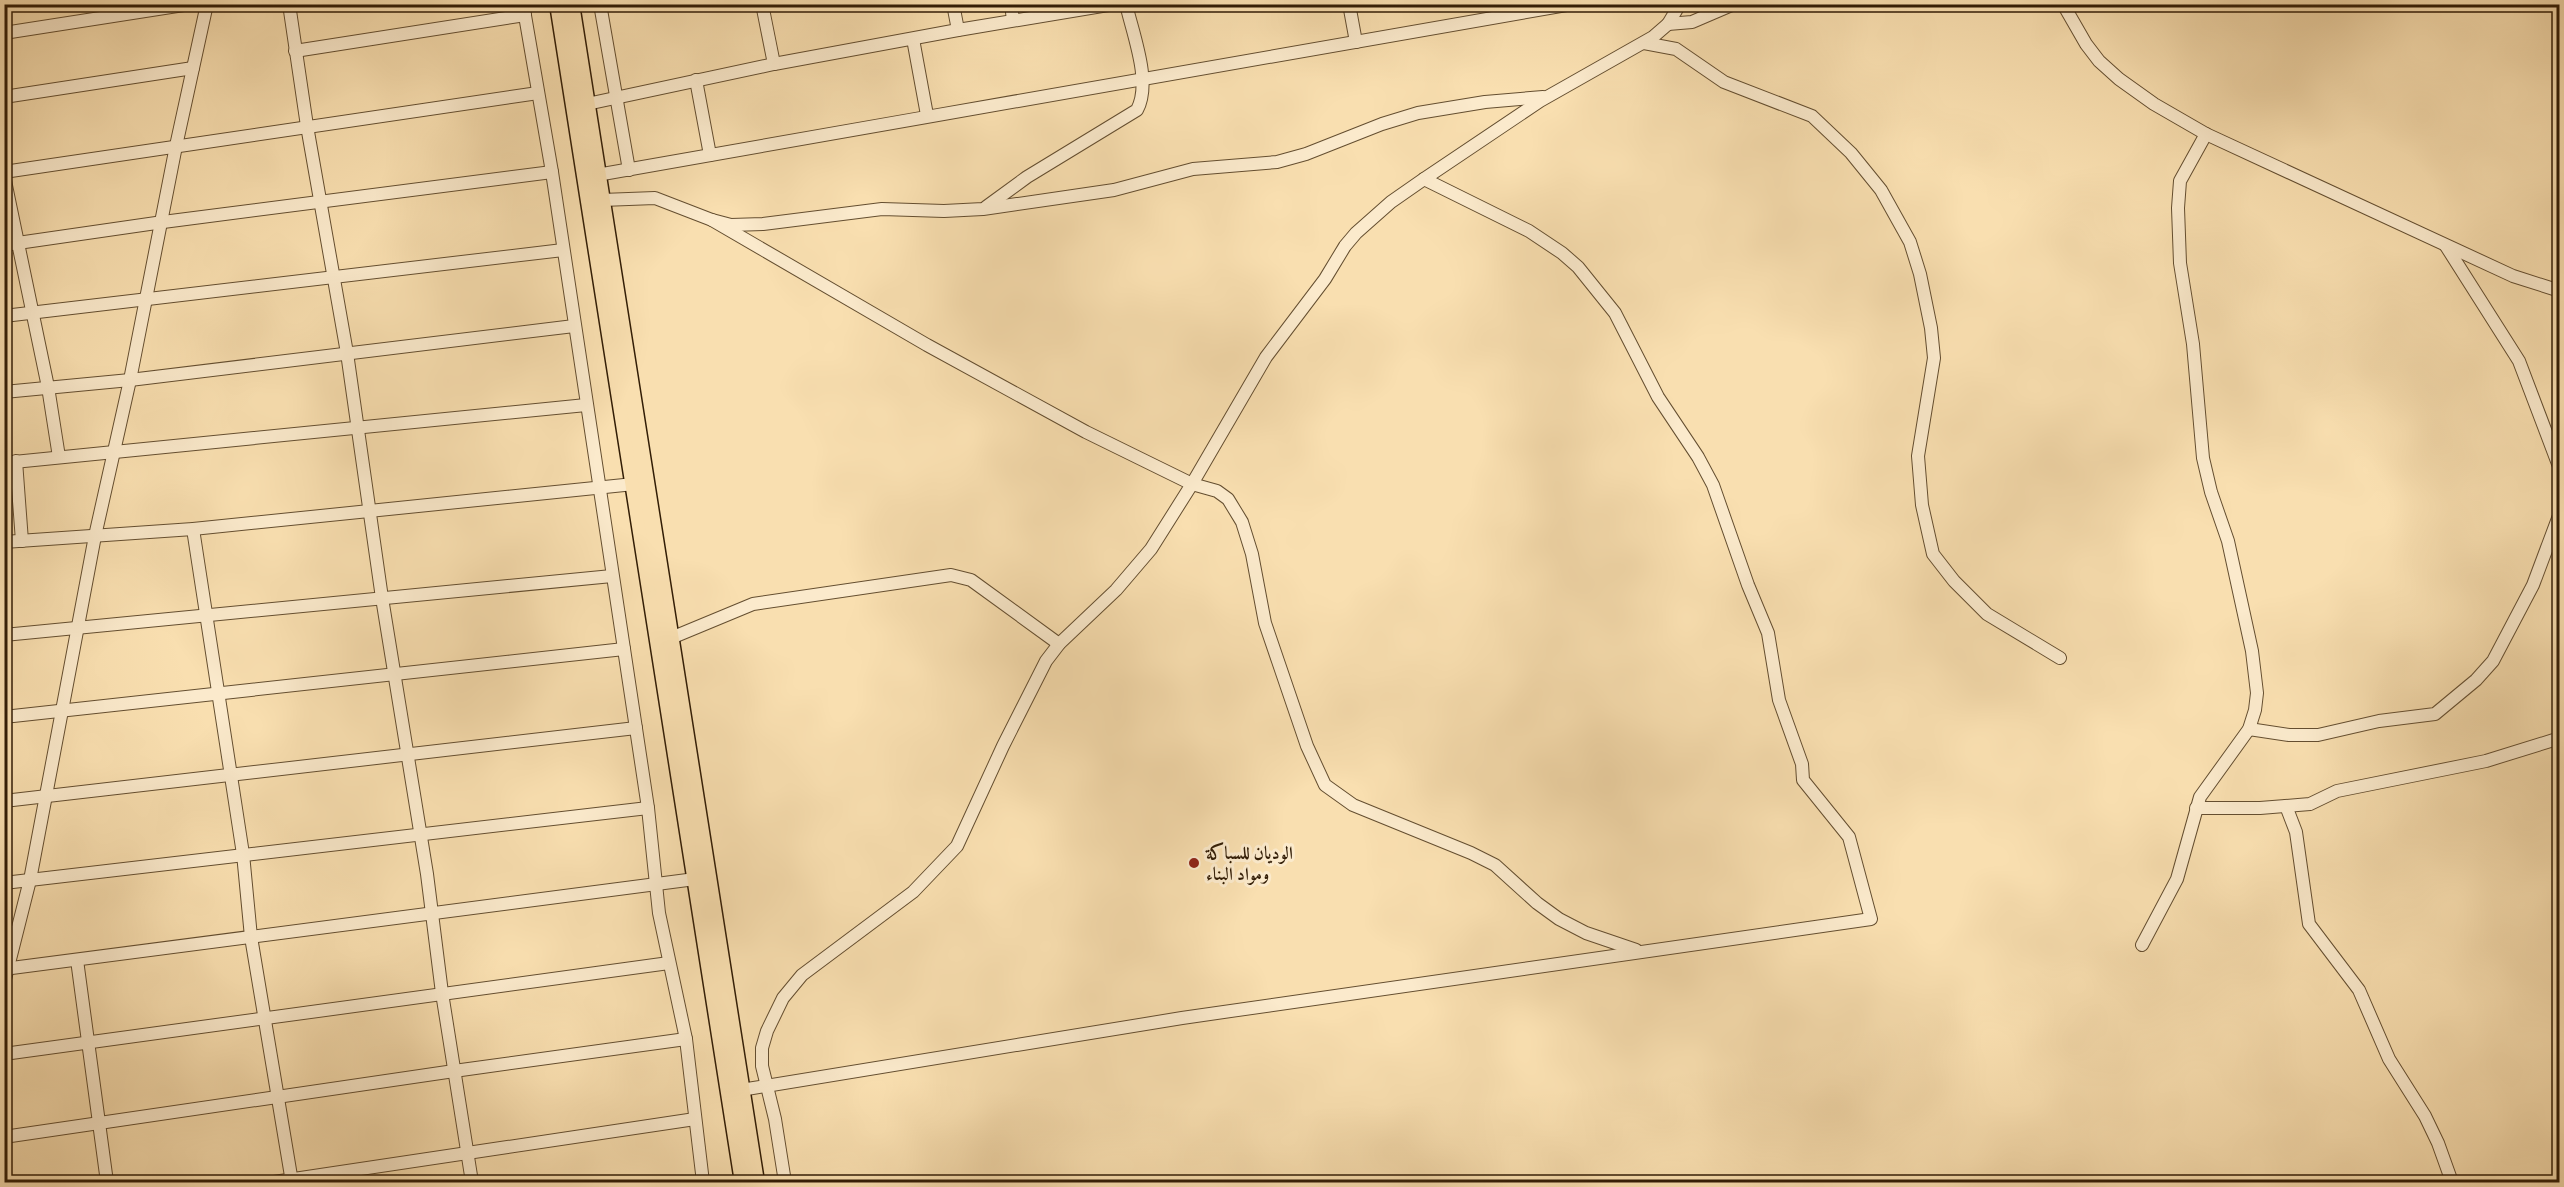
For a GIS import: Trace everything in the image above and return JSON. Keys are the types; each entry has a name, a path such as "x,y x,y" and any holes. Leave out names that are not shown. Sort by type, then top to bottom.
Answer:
{"highway":[{"path":"558,4 634,484 667,712 743,1182"},
{"path":"571,4 756,1182"}],"street":[{"path":"4,33 154,7 190,4"},
{"path":"4,983 48,796 95,536 130,380 163,222 176,146 207,4"},
{"path":"289,4 307,126 347,353 382,598 433,913 442,993 472,1182"},
{"path":"600,4 629,170"},
{"path":"654,4 660,4"},
{"path":"762,4 774,64"},
{"path":"953,4 958,30"},
{"path":"1011,4 1013,20"},
{"path":"587,104 774,64 1114,4"},
{"path":"983,209 1036,171 1134,113 1142,99 1143,80 1126,4"},
{"path":"1349,4 1356,42"},
{"path":"597,175 927,115 1143,80 1572,4"},
{"path":"785,1182 762,1066 762,1048 767,1031 783,998 802,975 914,892 957,846 1037,677 1059,644 1116,590 1150,549 1192,484 1266,357 1325,279 1350,240 1391,202 1424,179 1547,97 1644,43 1668,24 1680,4"},
{"path":"1668,24 1692,22 1734,4"},
{"path":"2063,4 2086,44 2099,61 2119,79 2154,104 2206,134 2526,282 2559,291"},
{"path":"295,51 524,10 552,172 636,728 656,885 669,963 686,1039 703,1182"},
{"path":"913,39 927,115"},
{"path":"1644,43 1676,49 1724,82 1812,116 1851,153 1881,190 1910,242 1920,274 1931,328 1934,358 1918,456 1922,505 1933,554 1953,581 1987,614 2060,658"},
{"path":"4,97 193,68"},
{"path":"696,80 710,155"},
{"path":"59,457 48,387 4,174 307,126 538,93"},
{"path":"602,200 655,198 731,225 882,209 944,211 983,209 1114,190 1193,169 1277,162 1300,156 1382,124 1418,113 1485,102 1547,97"},
{"path":"2142,945 2177,879 2200,797 2249,729 2255,710 2256,675 2228,541 2211,492 2203,458 2193,344 2180,262 2178,208 2180,181 2206,134"},
{"path":"4,245 320,201 552,172"},
{"path":"741,1090 1182,1017 1871,919 1849,837 1803,780 1802,764 1779,700 1768,633 1748,585 1713,485 1698,457 1658,397 1615,314 1578,267 1562,253 1529,231 1424,179"},
{"path":"712,220 927,345 1076,427 1192,484 1217,491 1228,499 1242,522 1252,554 1265,623 1307,746 1325,784 1353,805 1495,865 1537,903 1559,919 1586,933 1639,951"},
{"path":"2446,245 2519,361 2559,469"},
{"path":"4,316 334,279 563,250"},
{"path":"4,392 130,380 574,326"},
{"path":"22,541 10,462 586,405"},
{"path":"4,542 193,529 634,484"},
{"path":"2249,729 2289,735 2318,735 2379,721 2435,714 2476,680 2493,661 2533,585 2559,513"},
{"path":"193,529 229,776 243,854 251,937 292,1181"},
{"path":"671,638 753,604 951,575 971,580 1059,644"},
{"path":"4,635 612,576"},
{"path":"4,717 624,650"},
{"path":"4,801 636,728"},
{"path":"2196,808 2310,804 2337,792 2486,761 2559,738"},
{"path":"2286,806 2296,832 2309,924 2359,990 2389,1059 2425,1116 2438,1143 2451,1182"},
{"path":"4,883 648,808"},
{"path":"6,969 695,879"},
{"path":"77,960 107,1182"},
{"path":"4,1054 669,963"},
{"path":"4,1137 686,1039"},
{"path":"274,1182 695,1119"}],"place":[{"name":"الوديان للسباكة ومواد البناء","path":"1194,863"}]}
